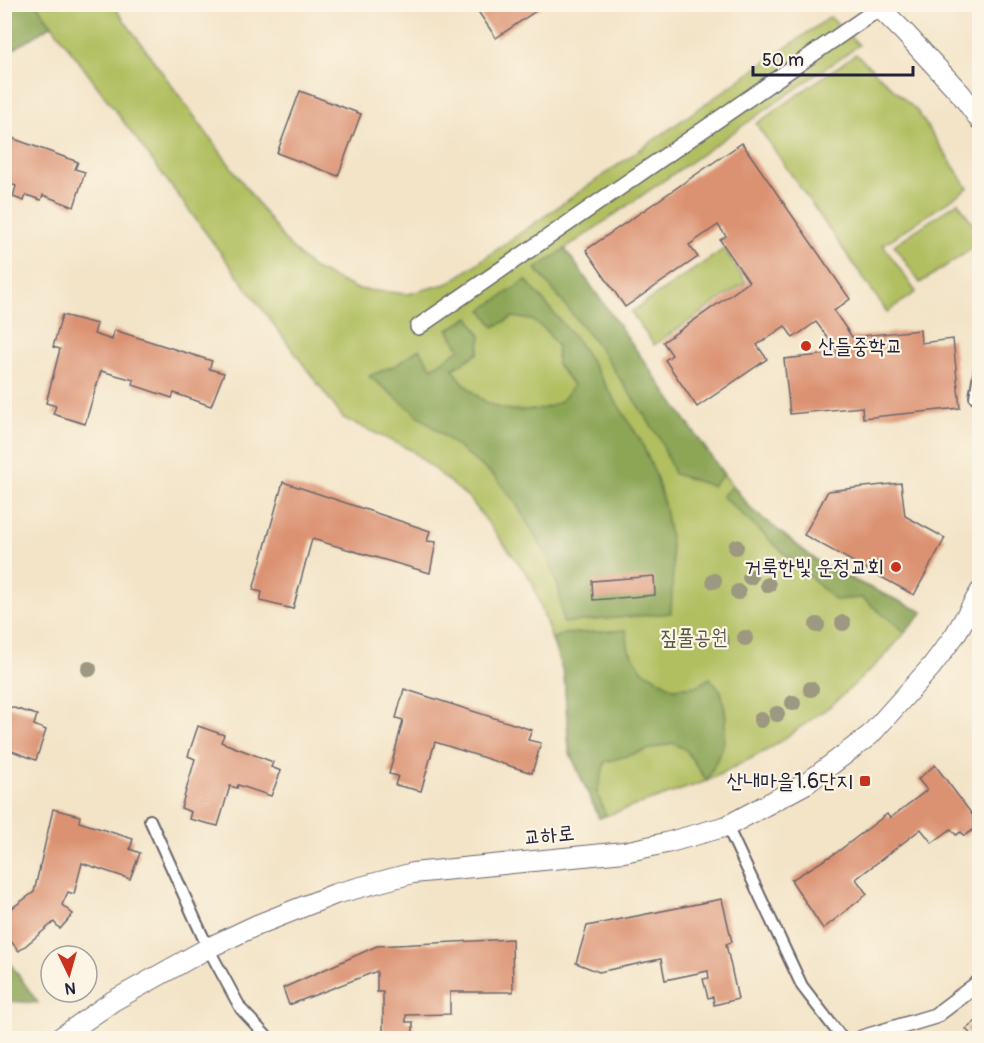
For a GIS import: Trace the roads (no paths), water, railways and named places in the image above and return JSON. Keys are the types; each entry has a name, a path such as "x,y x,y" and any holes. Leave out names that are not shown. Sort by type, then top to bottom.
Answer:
{"street":[{"path":"418,327 880,6 962,94 980,120"},
{"name":"교하로","path":"60,1038 113,1001 208,948 257,925 335,894 413,873 624,852 727,826 807,783 870,735 931,667 955,635 980,592"},
{"path":"861,1038 935,1016 980,982"}],"lane":[{"path":"975,397 980,368"},
{"path":"150,820 208,948 241,1009 268,1038"},
{"path":"727,826 802,986 842,1038"}],"place":[{"name":"산들중학교","path":"806,346"},
{"name":"거룩한빛 운정교회","path":"896,567"},
{"name":"산내마을1.6단지","path":"865,781"}],"park label":[{"name":"짚풀공원","path":"694,637"}]}
